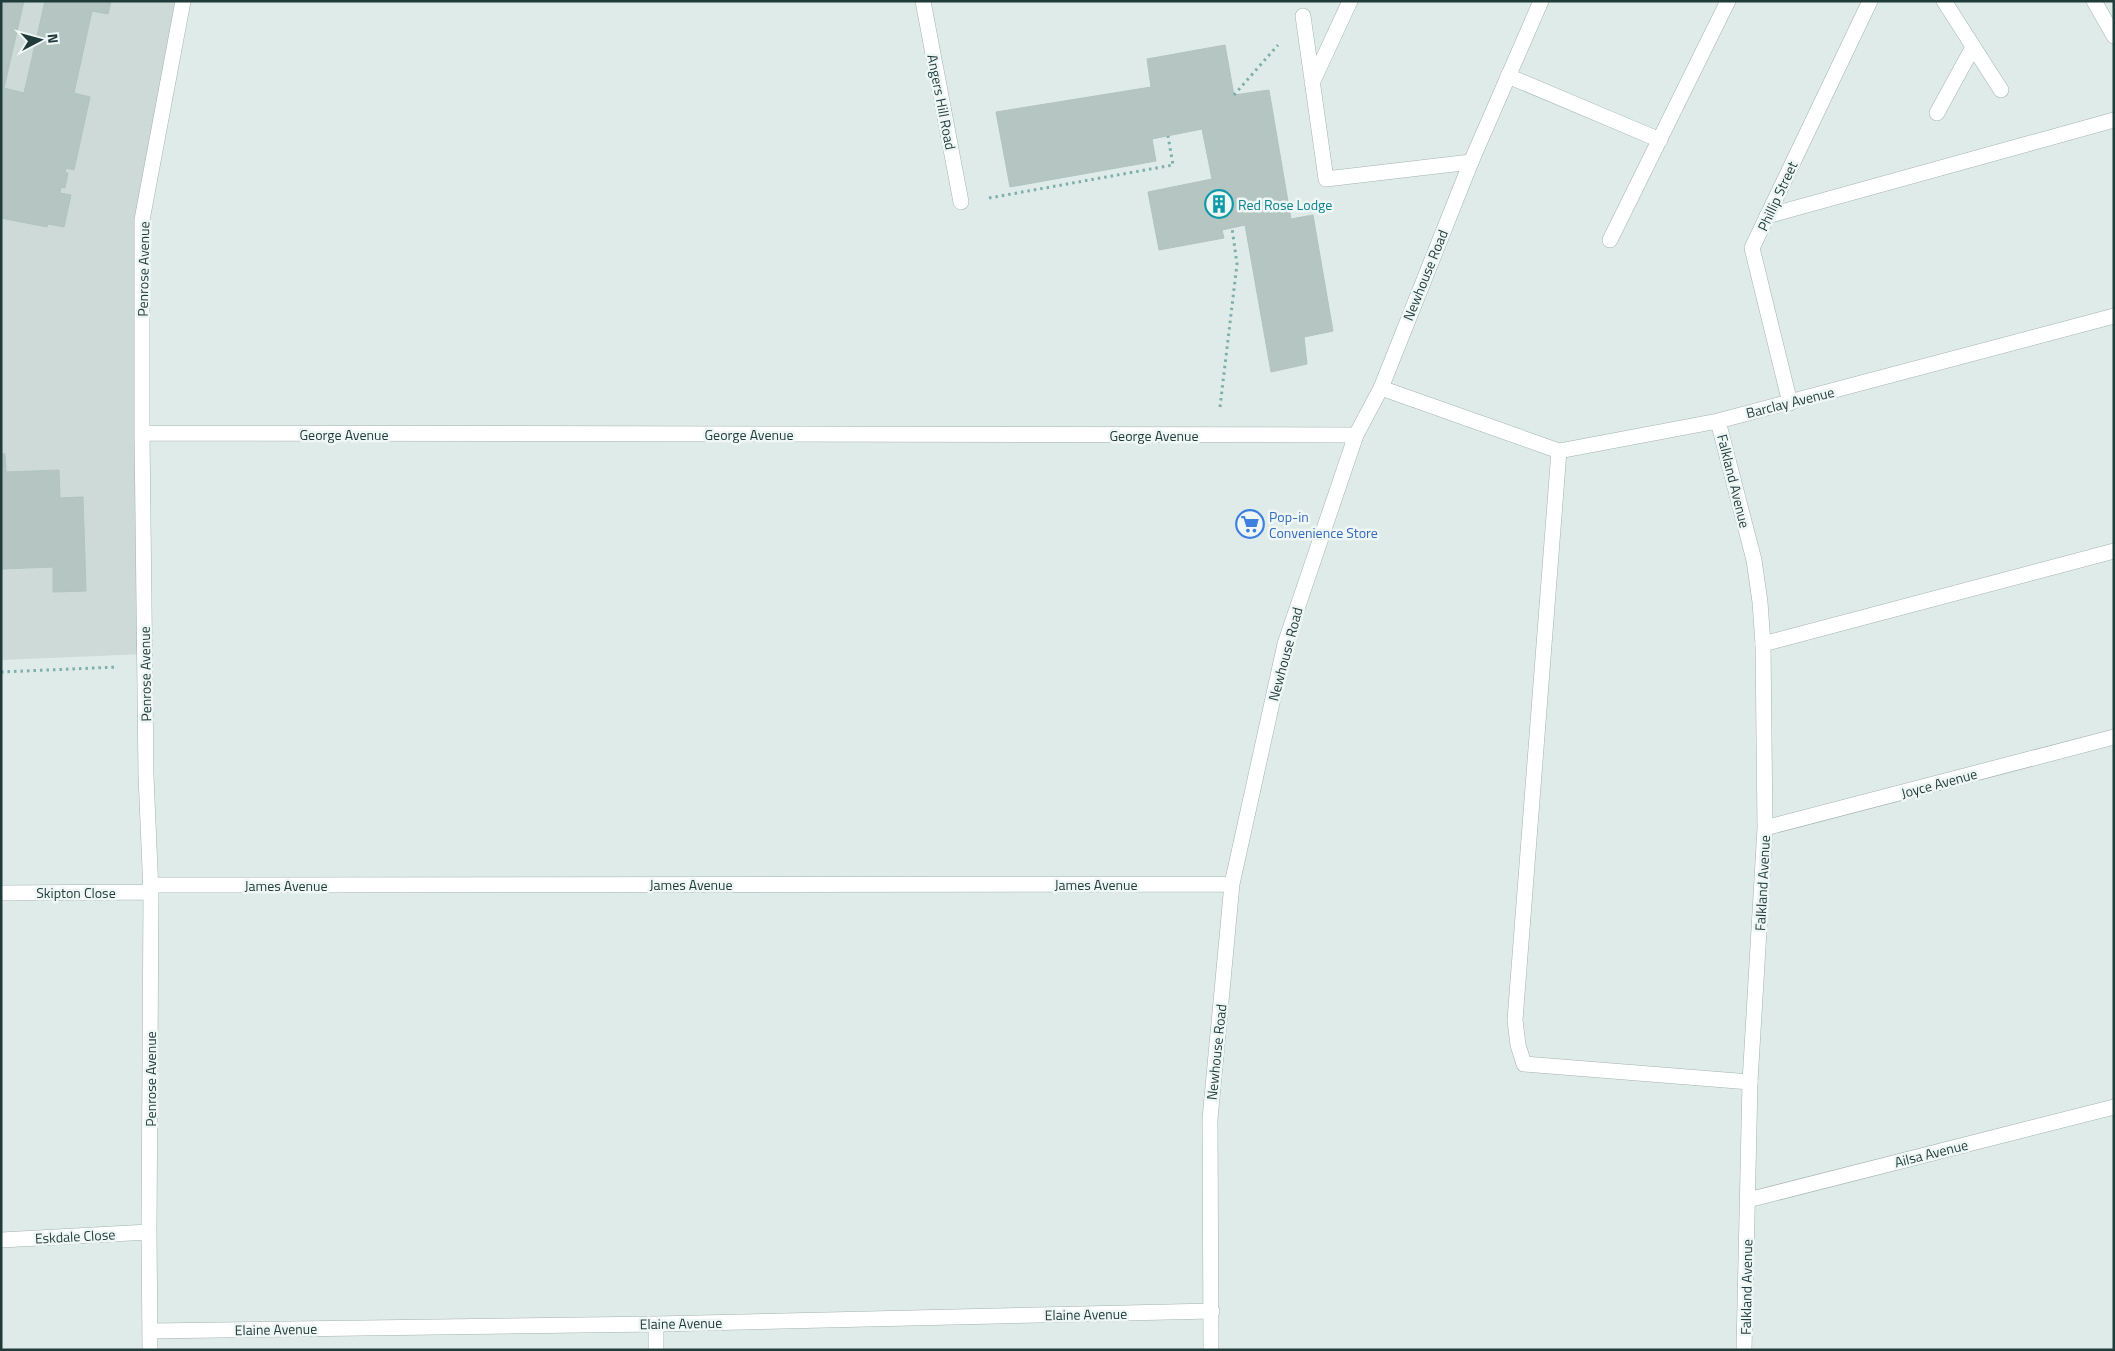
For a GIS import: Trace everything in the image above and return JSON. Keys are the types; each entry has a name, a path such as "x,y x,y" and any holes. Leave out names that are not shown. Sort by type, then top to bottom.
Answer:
{"street":[{"name":"Penrose Avenue","path":"150,1350 150,888 142,433 142,220 183,1"},
{"name":"Angers Hill Road","path":"923,1 961,202"},
{"path":"1312,83 1350,1"},
{"name":"Newhouse Road","path":"1211,1350 1210,1120 1232,884 1285,644 1356,435 1381,388 1471,162 1541,1"},
{"path":"1610,240 1728,1"},
{"name":"Phillip Street","path":"1790,403 1752,248 1870,1"},
{"path":"1944,1 2000,90"},
{"path":"2094,1 2114,36"},
{"path":"1303,16 1326,179 1471,162"},
{"path":"1937,113 1973,47"},
{"path":"1508,76 1660,140"},
{"path":"1767,216 2114,120"},
{"name":"Barclay Avenue","path":"1559,451 1718,420 1790,403 2114,316"},
{"path":"1381,388 1559,451 1515,1020 1518,1046 1524,1064 1750,1082"},
{"name":"Falkland Avenue","path":"1718,420 1754,560 1763,644 1765,828 1750,1082 1744,1350"},
{"name":"George Avenue","path":"142,433 1356,435"},
{"path":"1763,644 2114,551"},
{"name":"Joyce Avenue","path":"1765,828 2114,737"},
{"name":"James Avenue","path":"150,888 1232,884"},
{"name":"Skipton Close","path":"1,893 150,888"},
{"name":"Ailsa Avenue","path":"1748,1200 2114,1106"},
{"name":"Eskdale Close","path":"1,1240 149,1232"},
{"name":"Elaine Avenue","path":"150,1331 656,1324 1212,1311"},
{"path":"656,1324 656,1350"}],"path":[{"path":"1234,95 1303,16"},
{"path":"961,202 1173,165 1168,136"},
{"path":"1217,435 1238,264 1232,228"},
{"path":"1,672 145,666"}],"shaded area":[{"path":"1,1 183,1 142,220 145,654 1,660"}],"building":[{"path":"1,1 24,1 4,88 24,93 45,1 111,1 108,14 92,11 74,93 90,97 74,170 66,168 65,173 68,173 65,188 61,187 60,193 71,195 64,227 48,224 47,227 1,218"},
{"name":"Red Rose Lodge","path":"1225,45 1234,95 1269,90 1291,219 1313,215 1333,331 1304,337 1307,364 1271,372 1245,225 1222,230 1224,238 1159,250 1148,192 1212,179 1202,129 1152,139 1156,161 1010,187 996,112 1151,87 1147,59"},
{"path":"1,454 5,454 6,472 59,470 60,498 83,497 86,591 53,592 53,567 1,569"}],"place":[{"name":"Red Rose Lodge","path":"1219,204"},
{"name":"Pop-in Convenience Store","path":"1250,524"}]}
